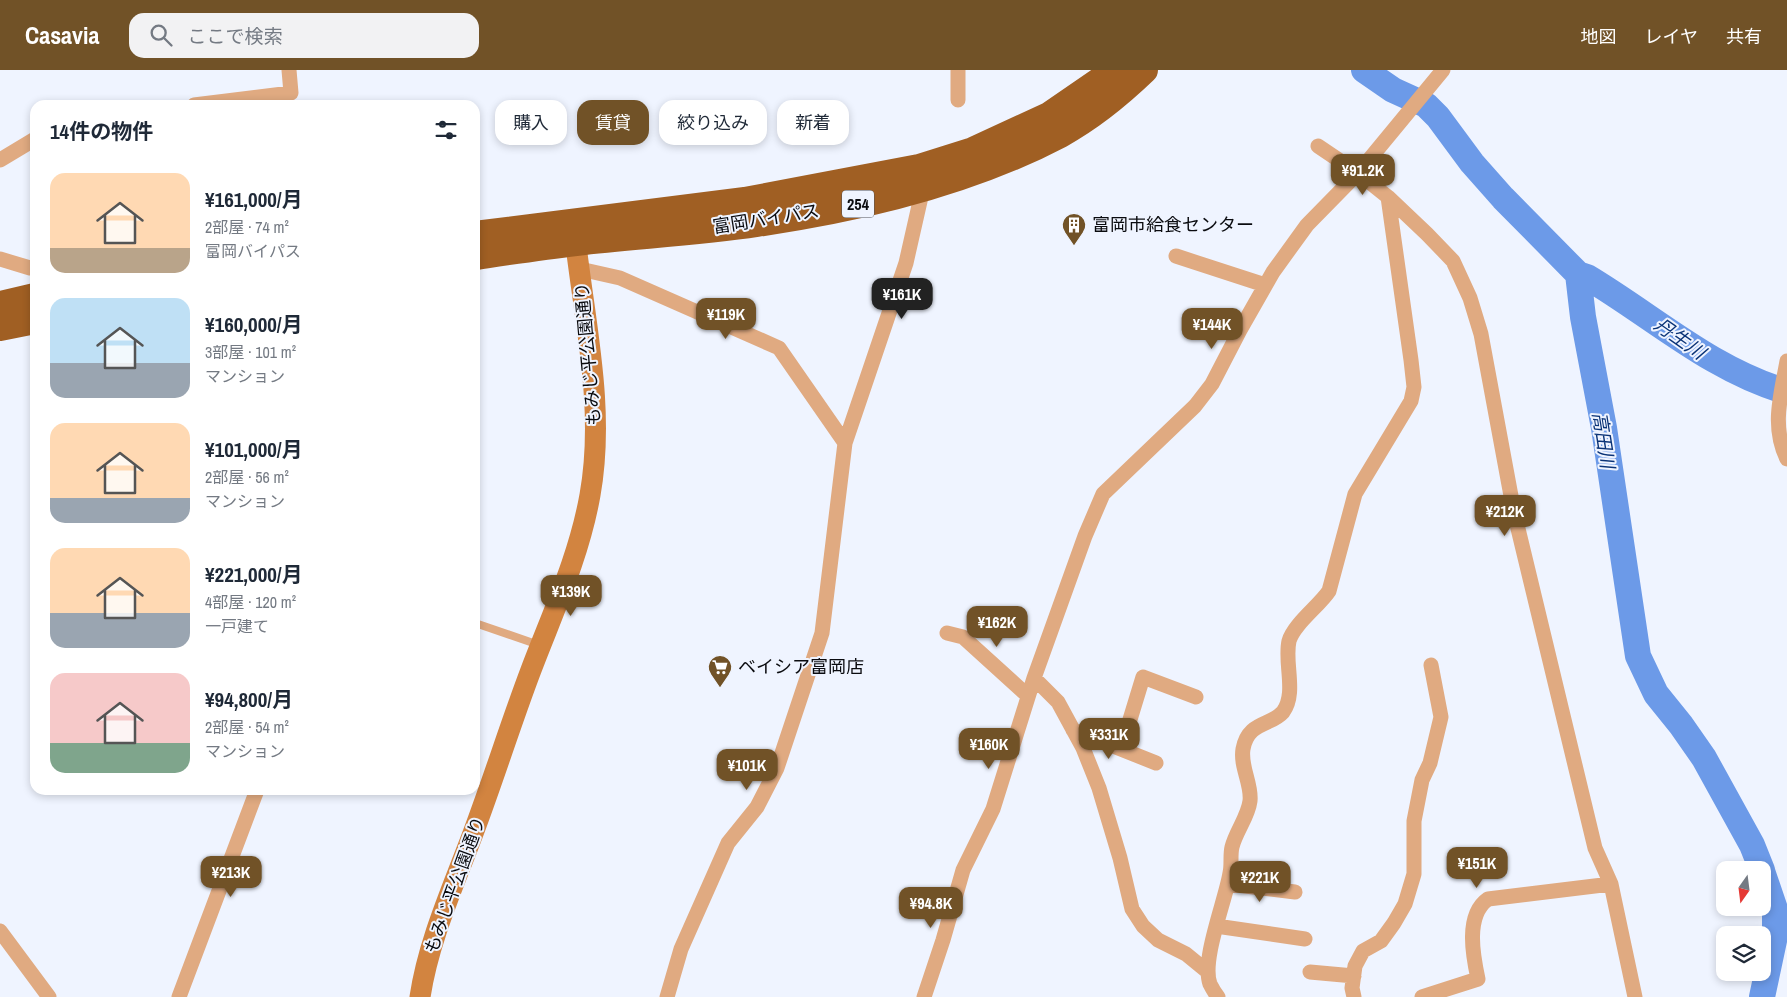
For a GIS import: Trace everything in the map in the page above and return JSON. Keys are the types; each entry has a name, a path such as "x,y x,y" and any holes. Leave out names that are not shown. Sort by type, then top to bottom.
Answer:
{"highway":[{"name":"富岡バイパス","path":"480,255 574,232 919,168 973,151 1049,116 1114,80 1144,70"},
{"name":"富岡バイパス","path":"480,235 756,224 881,199 923,188 987,166 1061,133 1114,80"},
{"path":"0,305 30,298"},
{"path":"0,327 30,321"}],"street":[{"path":"234,100 291,93 289,70"},
{"path":"958,70 958,100"},
{"path":"924,997 963,870 993,809 1034,678 1085,536 1103,494 1195,406 1212,384 1265,286 1307,225 1362,168 1443,70"},
{"path":"0,160 30,142"},
{"path":"1318,146 1362,168 1452,261 1470,298 1481,334 1516,521 1595,848 1611,884 1635,997"},
{"path":"667,997 680,950 728,843 756,807 777,768 819,642 830,581 831,553 845,443 906,263 923,188"},
{"path":"1218,997 1210,984 1208,972 1216,926 1228,884 1232,848 1250,804 1251,792 1245,770 1243,749 1251,732 1258,725 1278,716 1284,711 1289,687 1290,640 1294,632 1320,605 1329,591 1355,494 1411,401 1414,387 1388,197"},
{"name":"もみじ平公園通り","path":"420,997 432,946 582,537 591,493 596,439 593,371 574,232"},
{"path":"1176,256 1265,286"},
{"path":"0,259 30,268"},
{"path":"580,270 620,278 779,348 845,443"},
{"path":"1787,360 1776,421 1780,445 1787,459"},
{"path":"947,632 962,637 1028,696"},
{"path":"1354,997 1352,988 1355,966 1363,951 1382,941 1405,904 1414,874 1414,821 1422,780 1430,763 1441,717 1431,665"},
{"path":"1121,749 1143,676 1196,697"},
{"path":"1034,678 1058,702 1074,730 1099,788 1120,858 1132,909 1143,926 1158,940 1186,954 1208,972"},
{"path":"1074,730 1156,762"},
{"path":"179,997 255,795"},
{"path":"1228,884 1295,892"},
{"path":"1422,997 1478,979 1472,940 1478,911 1488,899 1611,884"},
{"path":"1216,926 1305,939"},
{"path":"0,931 49,997"},
{"path":"1310,972 1354,976"}],"lane":[{"path":"480,625 541,646"}],"waterway":[{"name":"高田川","path":"1364,70 1393,90 1426,105 1438,117 1472,163 1503,198 1578,274 1583,317 1604,428 1638,656 1656,694 1704,758 1752,845 1758,861"},
{"name":"丹生川","path":"1578,274 1587,277 1612,292 1708,356 1759,382 1787,392"},
{"name":"高田川","path":"1762,997 1775,936 1775,909 1771,897"}],"place":[{"name":"富岡市給食センター","path":"1074,246"},
{"name":"ベイシア富岡店","path":"720,688"}]}
